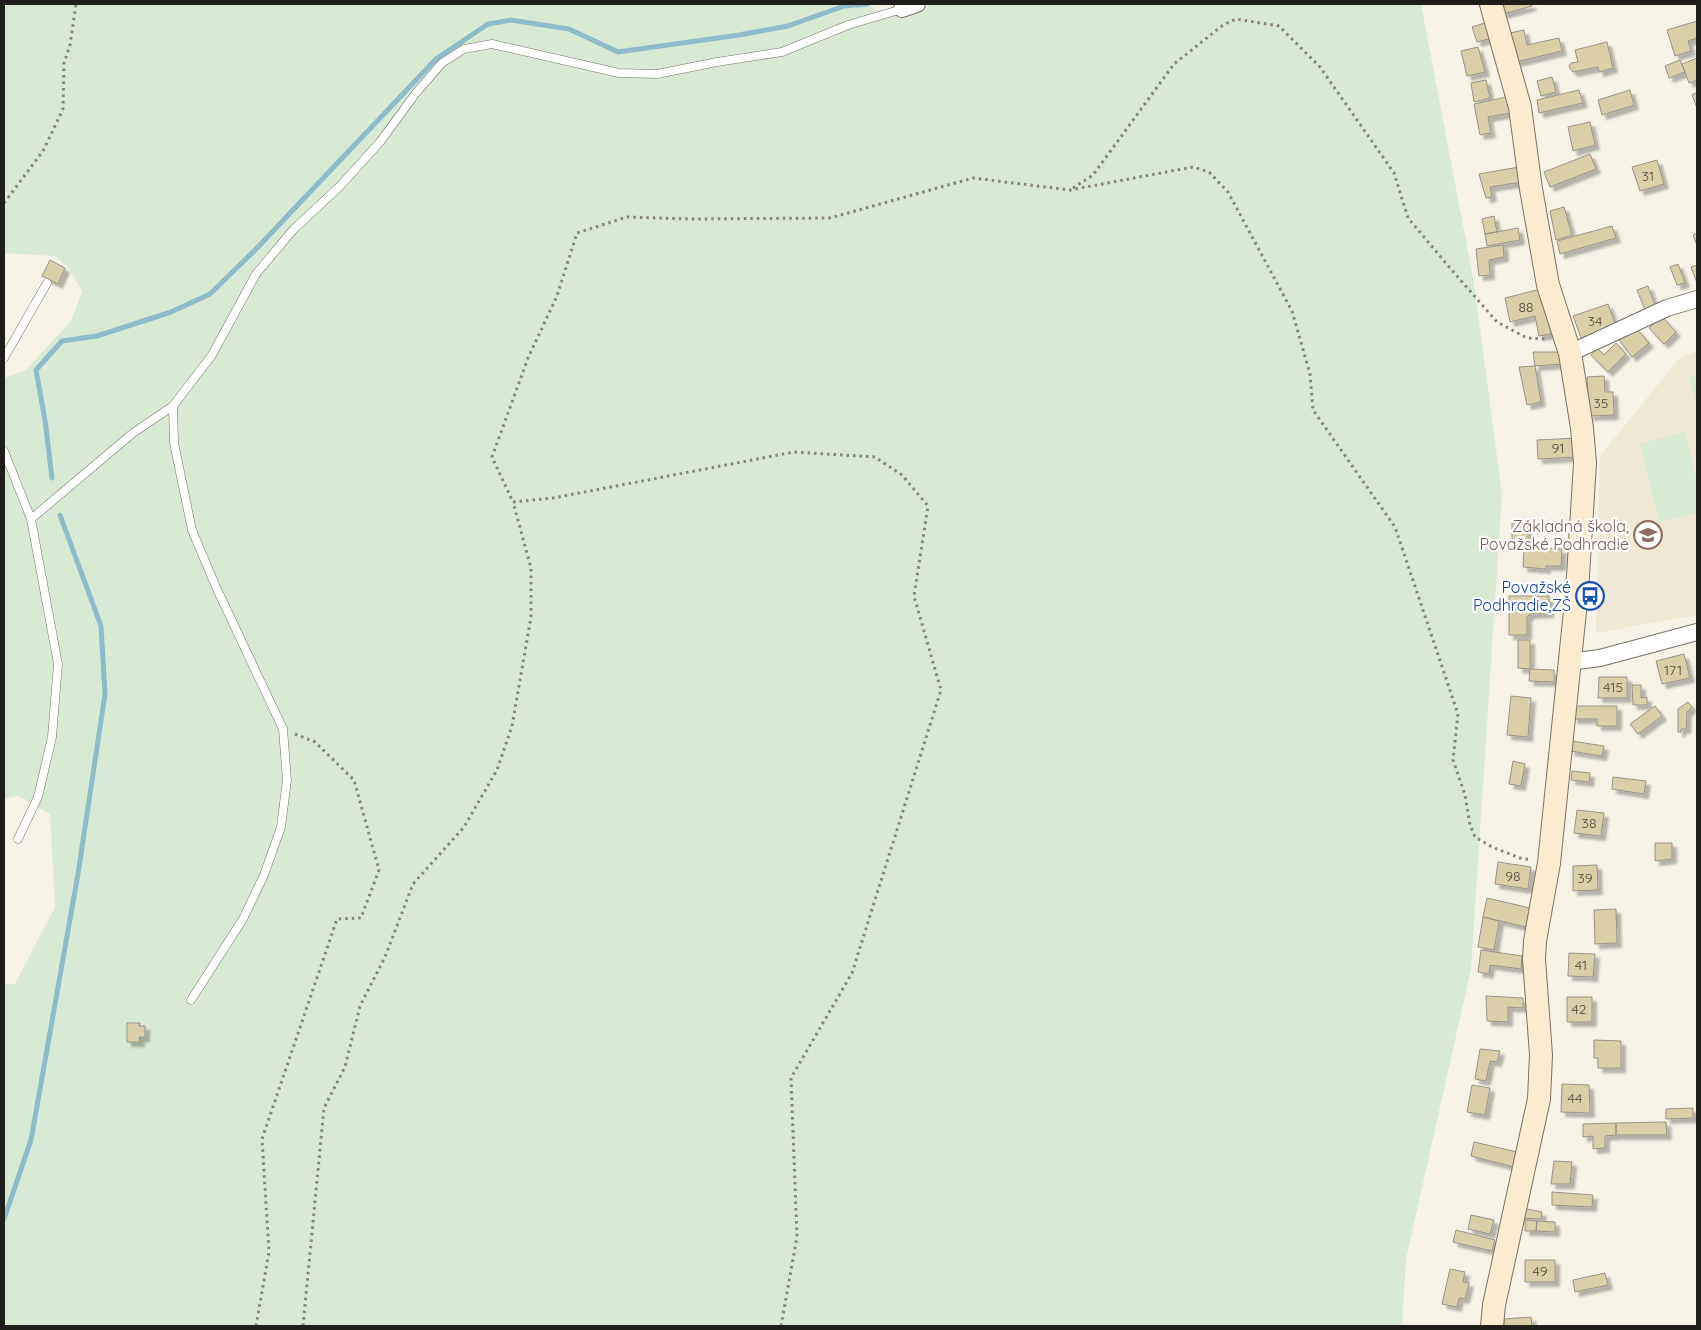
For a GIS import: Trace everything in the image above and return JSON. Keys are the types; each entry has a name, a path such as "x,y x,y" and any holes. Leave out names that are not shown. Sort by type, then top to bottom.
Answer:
{"street":[{"path":"1490,4 1520,107 1531,189 1548,285 1568,347 1582,428 1584,463 1577,592 1549,863 1535,941 1541,1055 1539,1100 1494,1305 1492,1326"},
{"path":"1568,347 1667,308 1697,299"},
{"path":"1569,662 1600,658 1697,632"}],"lane":[{"path":"31,519 132,433 173,406 212,355 256,274 293,230 340,186 380,142 416,93 442,63 464,49 492,44 619,73 657,74 782,52 848,25 910,6"},
{"path":"4,358 47,283"},
{"path":"173,406 174,443 192,530 216,587 283,729 287,780 281,827 264,875 243,919 191,1000"},
{"path":"4,451 31,519 58,664 52,737 38,797 18,839"}],"path":[{"path":"4,203 43,151 63,109 64,63 70,45 76,4"},
{"path":"1070,190 1093,175 1174,64 1223,25 1236,19 1279,26 1320,67 1394,173 1408,218 1497,322 1527,338 1568,347"},
{"path":"303,1326 324,1108 345,1068 360,1006 385,957 413,884 464,827 497,770 512,726 531,616 530,568 514,502 492,457 528,358 557,296 577,233 626,217 690,220 830,218 973,178 1070,190 1193,167 1209,172 1228,192 1292,311 1310,374 1313,410 1395,527 1458,714 1453,760 1465,795 1474,837 1492,847 1520,858 1549,863"},
{"path":"514,502 553,498 794,452 875,457 902,475 928,506 914,596 941,690 852,973 791,1078 797,1237 781,1326"},
{"path":"256,1326 269,1252 262,1139 337,918 362,918 379,870 354,780 315,742 283,729"}],"shaded area":[{"name":"Základná škola, Považské Podhradie","path":"1697,350 1697,615 1596,633 1600,456 1678,360"}],"green space":[{"path":"4,4 870,4 883,18 935,4 1421,4 1474,283 1502,494 1471,969 1406,1259 1402,1326 4,1326 4,984 15,984 55,907 50,814 18,796 4,799 4,378 26,370 71,321 82,291 69,268 55,256 5,253 4,251"},
{"path":"1697,374 1697,403 1688,378"},
{"path":"1685,432 1697,483 1697,513 1659,523 1640,444"}],"building":[{"path":"1500,4 1531,4 1532,6 1503,14"},
{"path":"1697,21 1697,38 1688,41 1691,51 1675,56 1667,30"},
{"path":"1488,22 1492,38 1477,42 1472,27"},
{"path":"1524,30 1527,45 1559,38 1562,51 1516,62 1510,33"},
{"path":"1607,42 1613,68 1599,72 1598,67 1573,72 1571,70 1569,66 1571,63 1578,62 1575,50"},
{"path":"1478,47 1485,72 1467,76 1461,51"},
{"path":"1697,58 1697,80 1689,83 1682,64"},
{"path":"1680,60 1685,72 1669,78 1665,66"},
{"path":"1552,77 1556,92 1541,96 1537,81"},
{"path":"1486,80 1490,98 1474,102 1471,83"},
{"path":"1579,90 1583,103 1539,113 1537,100"},
{"path":"1630,90 1634,105 1602,115 1598,100"},
{"path":"1697,92 1697,108 1692,95"},
{"path":"1507,97 1510,113 1488,117 1491,133 1480,135 1474,104"},
{"path":"1590,122 1595,145 1573,151 1568,127"},
{"path":"1590,154 1596,169 1550,187 1544,172"},
{"path":"1657,160 1664,184 1640,191 1632,167"},
{"path":"1519,167 1522,182 1490,187 1492,197 1486,198 1479,174"},
{"path":"1564,207 1572,235 1556,240 1550,211"},
{"path":"1494,216 1497,232 1485,234 1482,219"},
{"path":"1612,226 1616,238 1560,254 1557,241"},
{"path":"1518,228 1520,240 1487,246 1485,234"},
{"path":"1697,233 1697,243 1696,243 1693,235"},
{"path":"1503,245 1504,257 1489,260 1490,275 1479,276 1476,249"},
{"path":"50,260 65,268 58,284 42,276"},
{"path":"1678,264 1685,283 1677,285 1670,267"},
{"path":"1697,265 1697,283 1691,267"},
{"path":"1648,286 1655,305 1645,310 1637,290"},
{"path":"1541,289 1551,334 1539,336 1535,316 1510,322 1505,298"},
{"path":"1608,304 1616,326 1581,338 1573,316"},
{"path":"1661,316 1676,332 1664,344 1649,328"},
{"path":"1637,329 1649,343 1632,357 1619,340"},
{"path":"1616,343 1626,354 1608,372 1591,355 1597,348 1604,355"},
{"path":"1533,352 1561,352 1562,364 1535,366"},
{"path":"1535,366 1541,402 1527,405 1519,367"},
{"path":"1604,376 1605,392 1613,392 1614,415 1589,416 1587,377"},
{"path":"1578,438 1578,457 1538,459 1537,440"},
{"path":"1528,522 1528,543 1512,543 1512,523"},
{"path":"1524,547 1562,549 1561,566 1546,566 1546,569 1523,567"},
{"path":"1590,584 1594,585 1594,594 1589,594"},
{"path":"1509,596 1549,596 1549,613 1530,614 1527,617 1527,635 1509,635"},
{"path":"1518,640 1530,640 1530,669 1518,668"},
{"path":"1684,654 1690,678 1662,684 1656,661"},
{"path":"1530,669 1554,670 1554,682 1529,681"},
{"path":"1599,677 1627,677 1627,698 1598,698"},
{"path":"1632,685 1641,685 1641,698 1647,697 1647,705 1633,705"},
{"path":"1511,696 1531,698 1528,737 1507,735"},
{"path":"1688,702 1692,707 1687,712 1686,729 1681,729 1681,732 1678,732 1678,709"},
{"path":"1573,706 1617,706 1617,726 1597,726 1597,719 1573,719"},
{"path":"1655,706 1662,716 1638,734 1630,724"},
{"path":"1572,741 1604,746 1602,756 1570,751"},
{"path":"1513,761 1525,764 1521,786 1509,784"},
{"path":"1572,771 1590,773 1589,782 1571,780"},
{"path":"1613,777 1646,781 1644,794 1612,789"},
{"path":"1577,810 1604,813 1601,836 1574,833"},
{"path":"1655,843 1672,843 1672,859 1655,861"},
{"path":"1498,862 1531,867 1528,889 1495,884"},
{"path":"1597,865 1598,890 1573,891 1573,866"},
{"path":"1487,898 1530,908 1526,927 1483,917"},
{"path":"1616,909 1617,943 1595,944 1594,910"},
{"path":"1483,917 1499,921 1494,950 1478,947"},
{"path":"1481,950 1522,956 1521,969 1490,965 1489,974 1478,972"},
{"path":"1569,953 1595,954 1593,977 1568,976"},
{"path":"1486,996 1523,998 1523,1008 1508,1007 1508,1022 1487,1021"},
{"path":"1567,997 1592,997 1592,1022 1567,1022"},
{"path":"127,1023 140,1023 139,1026 145,1026 145,1037 139,1037 140,1042 127,1042"},
{"path":"1594,1040 1621,1041 1621,1068 1598,1068 1598,1058 1594,1058"},
{"path":"1480,1049 1500,1051 1497,1062 1490,1061 1486,1081 1475,1079"},
{"path":"1562,1084 1589,1085 1590,1113 1561,1112"},
{"path":"1472,1085 1490,1088 1485,1115 1467,1112"},
{"path":"1693,1108 1693,1118 1666,1119 1666,1109"},
{"path":"1666,1122 1667,1135 1616,1135 1616,1123"},
{"path":"1616,1123 1616,1135 1605,1136 1605,1148 1593,1149 1593,1136 1583,1137 1583,1124"},
{"path":"1474,1142 1517,1152 1514,1167 1471,1156"},
{"path":"1554,1161 1572,1162 1570,1184 1551,1184"},
{"path":"1552,1192 1593,1195 1592,1207 1552,1205"},
{"path":"1522,1208 1542,1212 1541,1219 1521,1218"},
{"path":"1471,1215 1494,1220 1490,1234 1468,1229"},
{"path":"1525,1220 1537,1221 1536,1231 1525,1231"},
{"path":"1537,1221 1555,1222 1555,1232 1536,1231"},
{"path":"1456,1230 1495,1240 1492,1251 1453,1242"},
{"path":"1525,1260 1555,1260 1555,1282 1525,1282"},
{"path":"1450,1269 1465,1272 1463,1282 1469,1283 1465,1299 1459,1298 1457,1307 1442,1304"},
{"path":"1605,1273 1608,1285 1575,1292 1573,1280"},
{"path":"1531,1317 1532,1326 1504,1326 1504,1319"}],"waterway":[{"path":"52,478 45,420 36,370 62,341 97,336 171,312 210,294 257,248 436,59 488,24 511,20 569,29 618,52 788,26 844,6 867,4"},
{"path":"4,1219 31,1140 78,874 105,694 101,626 60,515"}],"place":[{"name":"Základná škola, Považské Podhradie","path":"1648,535"},
{"name":"Považské Podhradie,ZŠ","path":"1590,596"}]}
